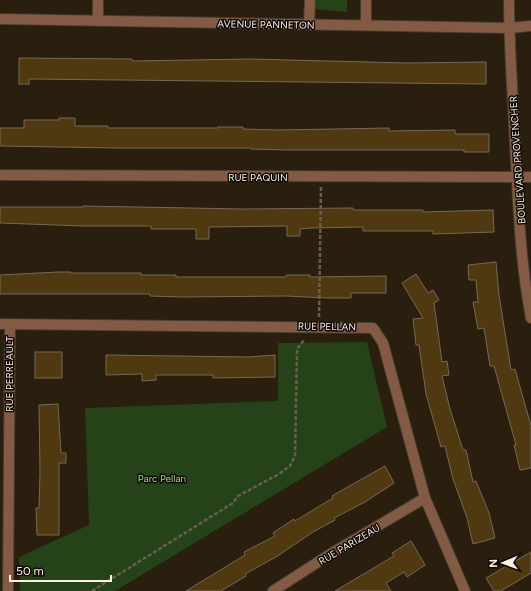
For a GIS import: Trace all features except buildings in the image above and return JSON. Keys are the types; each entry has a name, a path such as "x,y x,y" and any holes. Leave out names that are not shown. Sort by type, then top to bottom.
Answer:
{"street":[{"path":"98,0 98,21"},
{"path":"310,0 310,25"},
{"path":"366,0 366,25"},
{"name":"BOULEVARD PROVENCHER","path":"509,0 509,28 517,178 526,294 531,318"},
{"name":"AVENUE PANNETON","path":"0,19 509,28 531,26"},
{"name":"RUE PAQUIN","path":"0,175 531,178"},
{"name":"RUE PELLAN","path":"5,324 315,326 373,328 383,343 425,498 465,591"},
{"name":"RUE PERREAULT","path":"5,324 8,591"},
{"name":"RUE PARIZEAU","path":"273,591 332,553 425,498"}],"path":[{"path":"92,591 233,503 238,496 290,466 294,456 297,349 315,326 321,314 321,177"}],"green space":[{"path":"315,0 347,0 347,12 314,9"},
{"name":"Parc Pellan","path":"367,342 387,427 115,591 20,591 19,557 89,525 85,408 278,401 278,343"}]}
